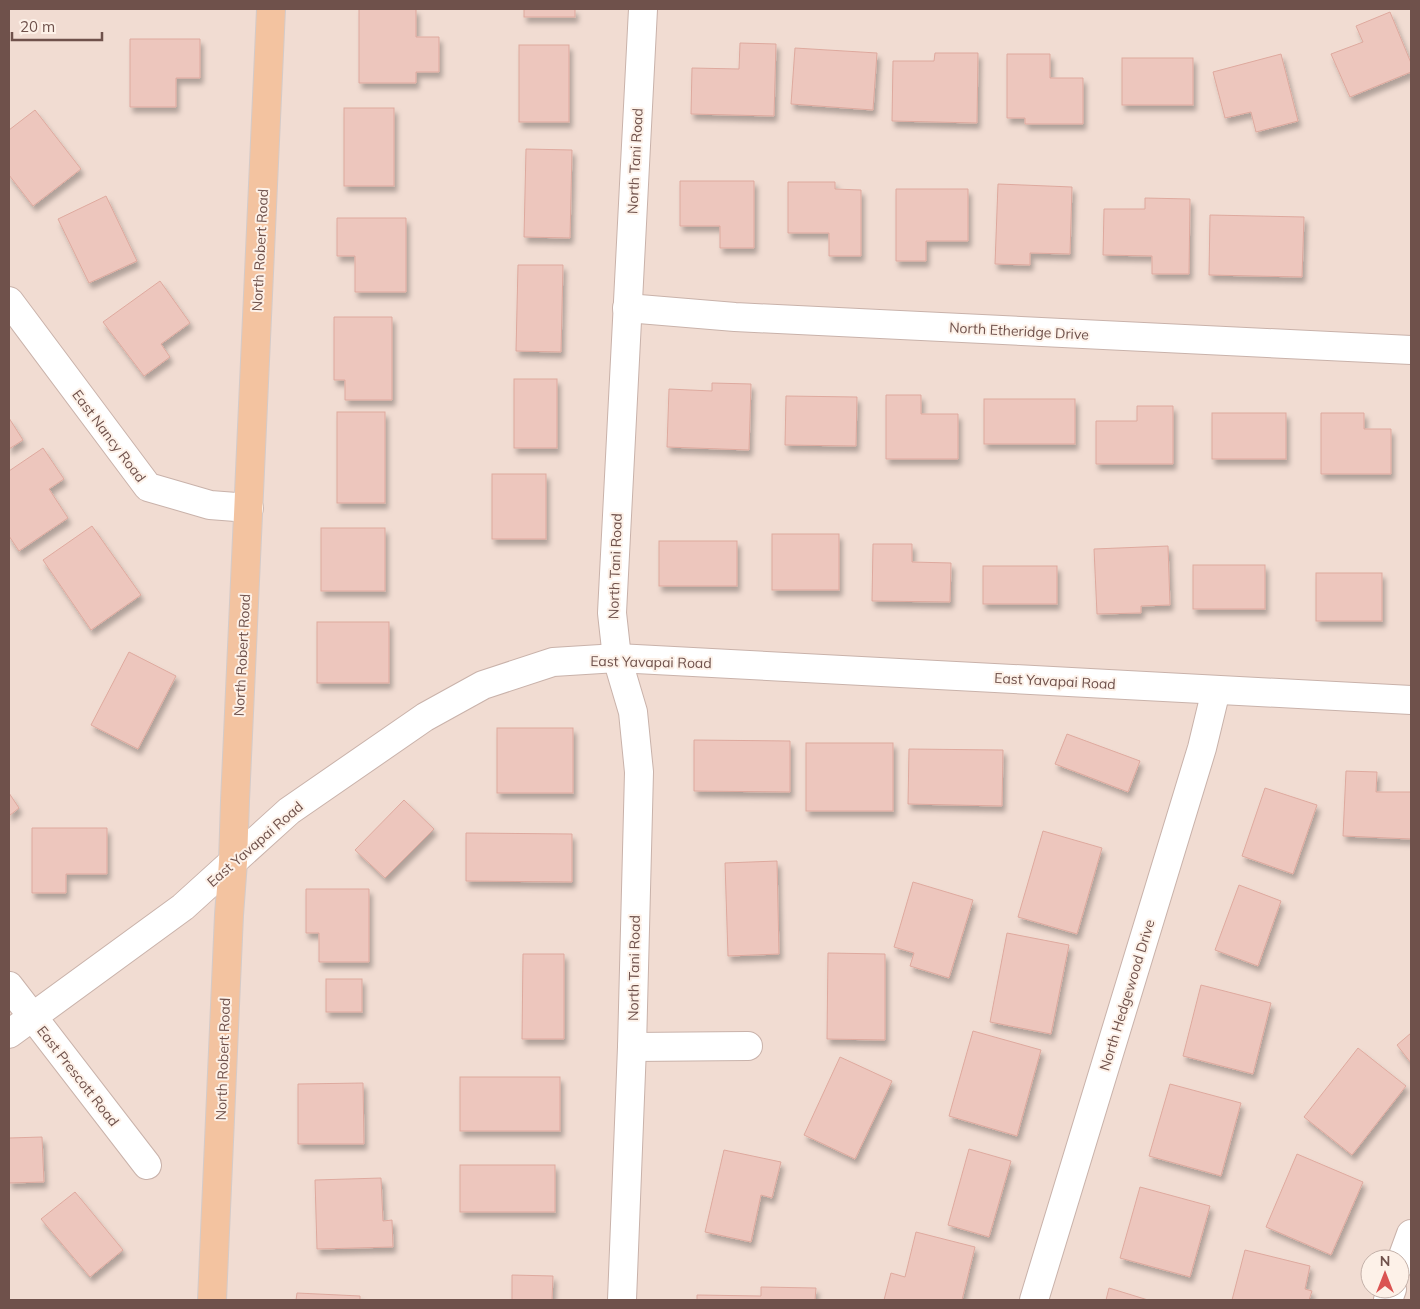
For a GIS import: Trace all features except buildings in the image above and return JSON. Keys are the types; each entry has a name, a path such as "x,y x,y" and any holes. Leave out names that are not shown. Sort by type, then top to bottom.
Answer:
{"main road":[{"name":"North Robert Road","path":"212,1300 228,915 234,862 271,9"}],"street":[{"name":"North Tani Road","path":"622,1300 632,1047 639,772 633,712 617,658 612,613 643,9"},
{"name":"East Nancy Road","path":"9,301 148,487 210,506 249,508"},
{"name":"North Etheridge Drive","path":"627,308 735,317 1411,350"},
{"name":"East Yavapai Road","path":"9,1034 182,907 289,811 425,717 483,685 554,662 617,658 1411,700"},
{"name":"North Hedgewood Drive","path":"1034,1300 1202,748 1216,690"},
{"name":"East Prescott Road","path":"9,986 147,1165"},
{"path":"632,1047 748,1046"},
{"path":"1406,1249 1411,1234"}],"shaded area":[{"path":"9,9 1411,9 1411,1300 9,1300"}]}
